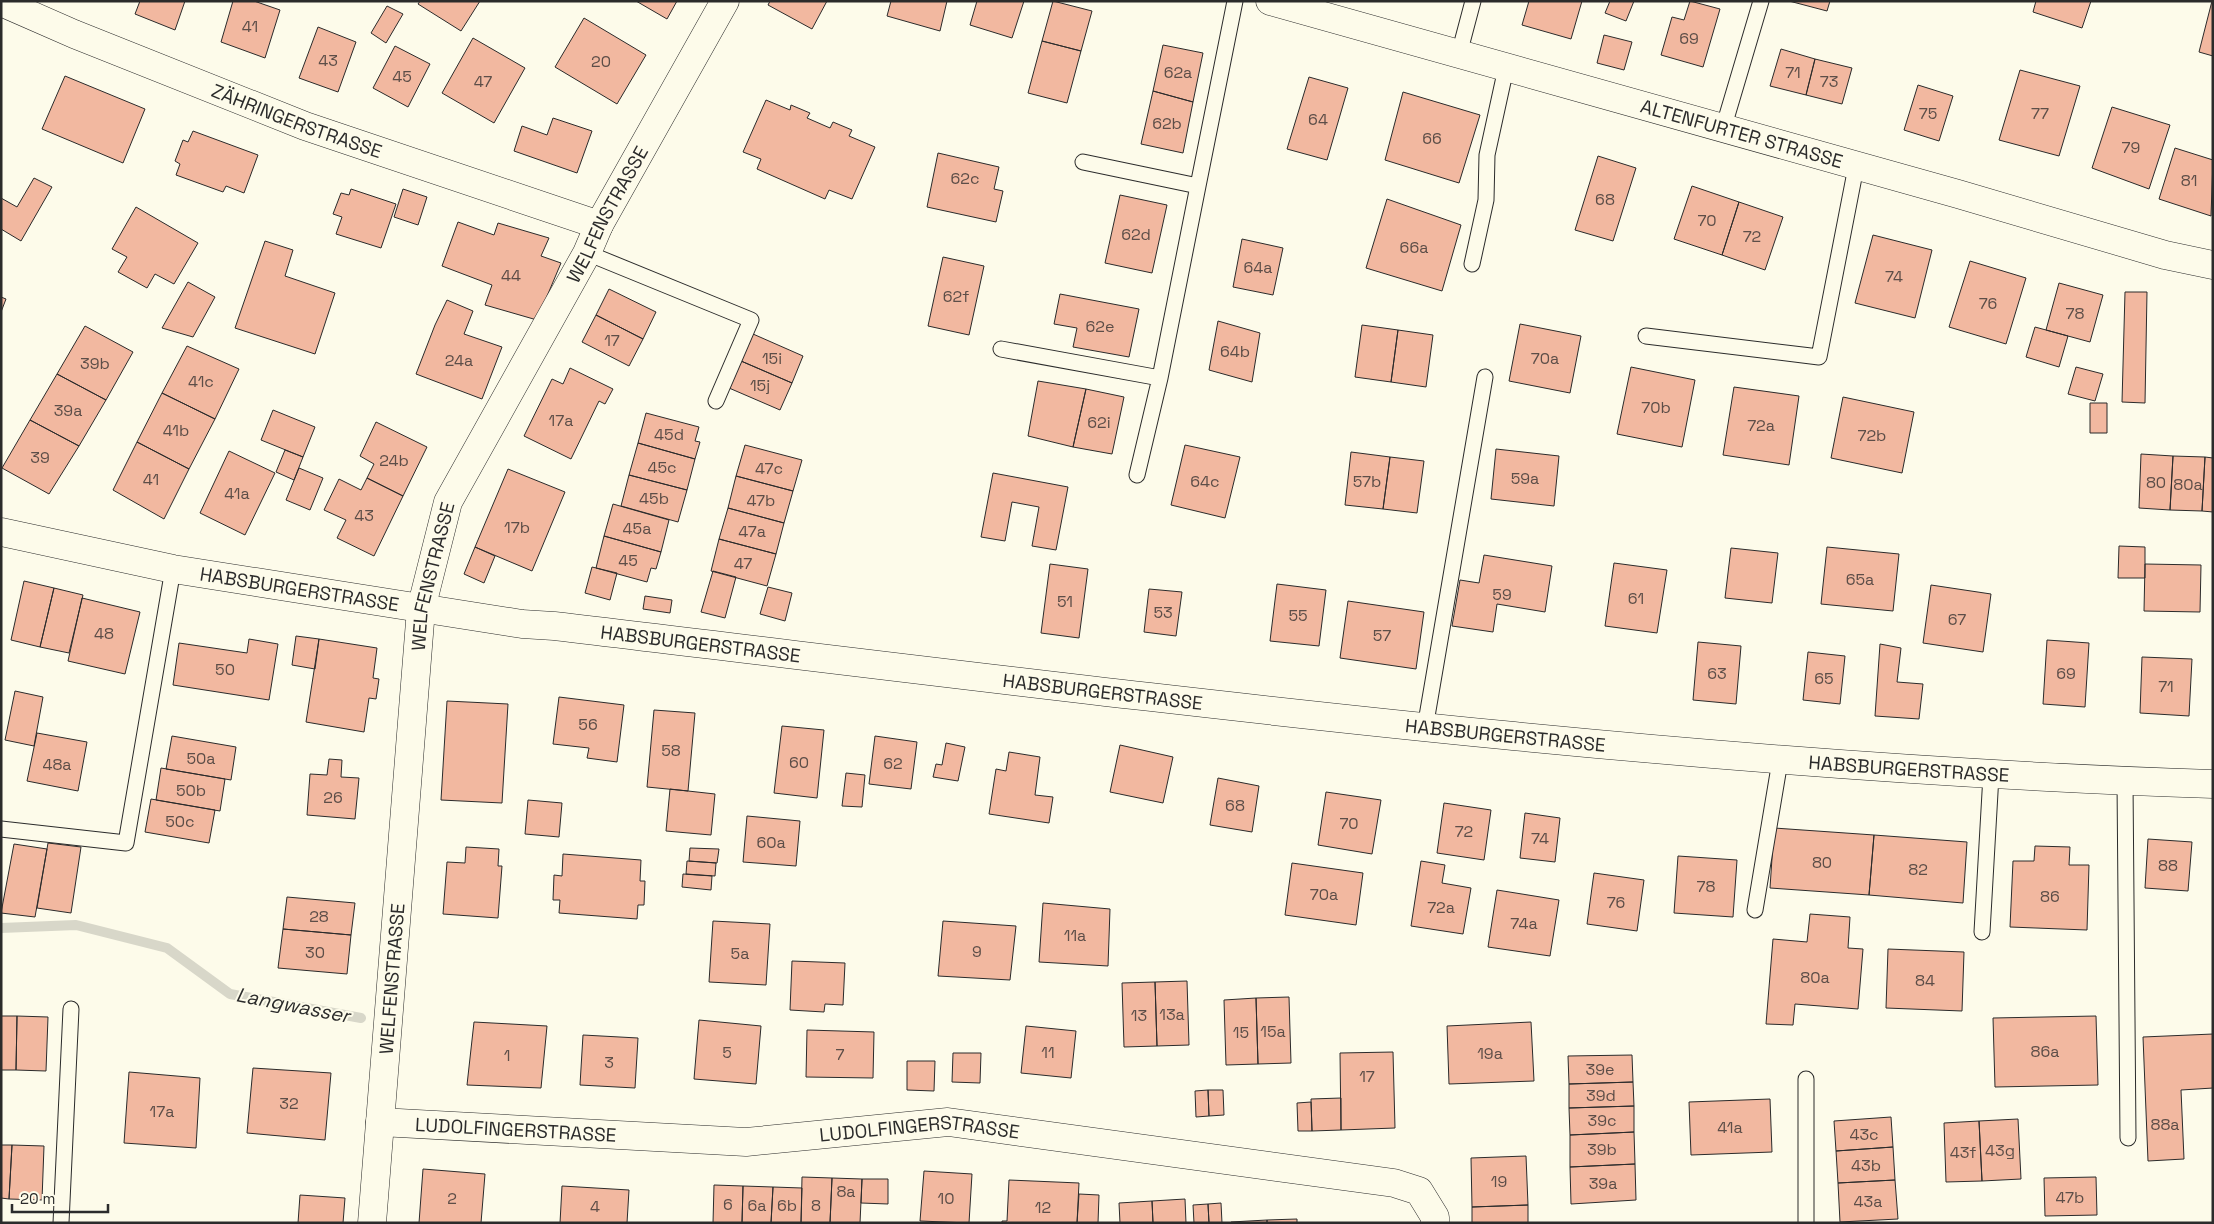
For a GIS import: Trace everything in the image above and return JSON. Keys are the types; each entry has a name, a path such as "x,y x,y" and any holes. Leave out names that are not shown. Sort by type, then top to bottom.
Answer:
{"street":[{"name":"WELFENSTRASSE","path":"372,1223 421,609 448,502 587,253 599,225 725,1"},
{"name":"ALTENFURTER STRASSE","path":"1270,1 1856,167 1958,194 2165,255 2213,265"},
{"name":"ZÄHRINGERSTRASSE","path":"1,2 74,34 305,126 599,225"},
{"name":"HABSBURGERSTRASSE","path":"1,532 173,569 522,624 554,626 1425,728 1780,761 1991,774 2213,784"},
{"name":"LUDOLFINGERSTRASSE","path":"380,1122 746,1142 948,1122 1394,1183 1419,1191 1435,1217 1435,1223"}],"lane":[{"path":"1137,475 1160,378 1235,1"},
{"path":"1459,54 1473,1"},
{"path":"1723,129 1761,1"},
{"path":"1472,264 1486,200 1487,154 1506,68"},
{"path":"1083,162 1198,186"},
{"path":"1646,336 1819,357 1856,167"},
{"path":"587,253 751,320 716,401"},
{"path":"1002,349 1160,378"},
{"path":"1425,728 1484,377"},
{"path":"1,829 126,843 173,569"},
{"path":"1755,910 1780,761"},
{"path":"1982,932 1991,774"},
{"path":"2125,781 2128,1138"},
{"path":"61,1223 71,1009"},
{"path":"1806,1079 1806,1223"}],"building":[{"path":"140,1 185,1 175,30 135,14"},
{"path":"233,1 254,1 280,10 265,58 221,42"},
{"path":"420,1 480,1 461,31 418,4"},
{"path":"636,1 677,1 667,19"},
{"path":"770,1 827,1 812,29 768,5"},
{"path":"891,1 947,1 940,31 887,16"},
{"path":"977,1 1024,1 1012,38 970,25"},
{"path":"1053,1 1092,11 1081,51 1042,41"},
{"path":"1529,1 1582,1 1571,39 1522,25"},
{"path":"1610,1 1634,1 1626,21 1605,13"},
{"path":"1690,1 1720,9 1703,67 1661,55 1672,17 1684,20"},
{"path":"1789,1 1830,1 1827,11"},
{"path":"2036,1 2091,1 2082,28 2033,12"},
{"path":"2213,1 2213,56 2199,52"},
{"path":"387,6 403,14 386,43 371,33"},
{"path":"584,18 646,55 617,104 555,67"},
{"path":"318,27 356,42 338,92 299,78"},
{"path":"1604,35 1632,42 1624,70 1597,63"},
{"path":"473,38 525,68 494,123 442,93"},
{"path":"1042,41 1081,51 1067,103 1028,93"},
{"path":"1163,45 1203,53 1193,102 1153,91"},
{"path":"395,46 430,64 408,107 373,88"},
{"path":"1781,49 1815,59 1806,95 1770,86"},
{"path":"1815,59 1852,68 1842,104 1806,95"},
{"path":"2020,70 2080,86 2059,156 1999,140"},
{"path":"65,76 145,109 123,163 42,129"},
{"path":"1309,77 1348,88 1327,160 1287,149"},
{"path":"1918,85 1953,96 1939,141 1904,130"},
{"path":"1153,91 1193,102 1183,153 1141,144"},
{"path":"1403,92 1480,115 1459,183 1385,160"},
{"path":"766,100 790,110 791,105 810,113 807,118 830,128 833,122 852,130 849,136 875,147 852,199 829,190 825,199 757,169 761,159 743,152"},
{"path":"2112,107 2170,125 2149,189 2092,168"},
{"path":"553,118 592,131 577,173 514,151 522,126 547,135"},
{"path":"193,131 258,155 244,193 226,186 223,192 176,175 180,164 175,161 183,140 188,142"},
{"path":"2175,148 2213,160 2211,216 2159,199"},
{"path":"938,153 999,167 994,189 1003,191 996,222 927,207"},
{"path":"1598,156 1636,168 1613,241 1575,230"},
{"path":"34,178 52,187 21,241 1,229 1,198 17,207"},
{"path":"1692,186 1739,202 1722,255 1674,239"},
{"path":"351,189 396,204 381,248 336,234 342,217 333,214 341,193 349,195"},
{"path":"403,189 427,197 418,225 394,217"},
{"path":"1120,195 1167,205 1152,273 1105,263"},
{"path":"1387,199 1461,225 1442,291 1366,268"},
{"path":"1739,202 1783,217 1765,270 1722,255"},
{"path":"136,207 198,243 174,284 155,274 147,288 118,272 127,257 112,249"},
{"path":"458,222 494,235 498,223 549,238 541,256 561,263 537,320 485,305 492,285 442,266"},
{"path":"1873,235 1932,250 1915,318 1855,303"},
{"path":"1242,239 1283,248 1273,295 1233,287"},
{"path":"265,241 293,250 285,276 335,293 315,354 235,328"},
{"path":"943,257 984,266 969,335 928,326"},
{"path":"1970,261 2026,278 2006,344 1949,327"},
{"path":"188,282 215,297 193,337 162,328"},
{"path":"2059,283 2103,295 2090,342 2046,330"},
{"path":"609,289 656,312 643,339 596,315"},
{"path":"2125,292 2147,292 2145,403 2122,402"},
{"path":"1060,294 1139,309 1129,357 1073,347 1077,328 1054,324"},
{"path":"1,297 6,299 1,312"},
{"path":"447,300 473,311 464,334 502,347 482,399 416,374"},
{"path":"596,315 643,339 629,366 582,342"},
{"path":"1218,321 1260,333 1252,382 1209,370"},
{"path":"1520,324 1581,336 1570,393 1509,381"},
{"path":"1362,325 1398,330 1391,382 1355,377"},
{"path":"85,326 133,352 106,400 57,374"},
{"path":"2035,327 2068,336 2059,367 2026,357"},
{"path":"1398,330 1433,335 1426,387 1391,382"},
{"path":"753,334 803,356 792,383 741,361"},
{"path":"187,346 239,369 215,419 162,393"},
{"path":"741,361 792,383 780,410 729,388"},
{"path":"1631,367 1695,380 1682,447 1617,434"},
{"path":"2076,367 2103,374 2095,401 2068,394"},
{"path":"570,368 613,389 605,404 599,401 571,459 524,436 552,379 563,384"},
{"path":"57,374 106,400 79,446 30,420"},
{"path":"1038,381 1086,389 1073,447 1028,436"},
{"path":"1734,387 1799,396 1789,465 1723,455"},
{"path":"1086,389 1124,397 1112,454 1073,447"},
{"path":"162,393 215,419 189,469 137,442"},
{"path":"1843,397 1914,412 1902,473 1831,458"},
{"path":"2090,403 2107,403 2107,433 2090,433"},
{"path":"273,410 315,427 303,457 261,440"},
{"path":"646,413 699,427 695,441 700,442 695,459 638,443"},
{"path":"30,420 79,446 49,494 2,468"},
{"path":"376,422 427,447 403,496 367,478 374,464 360,456"},
{"path":"137,442 189,469 164,519 113,490"},
{"path":"638,443 695,459 687,490 629,475"},
{"path":"745,445 802,460 793,491 736,476"},
{"path":"1185,445 1240,457 1225,518 1171,505"},
{"path":"1496,449 1559,456 1554,506 1491,499"},
{"path":"285,450 303,457 294,480 276,472"},
{"path":"229,451 275,473 245,535 200,513"},
{"path":"1351,452 1390,457 1383,509 1345,505"},
{"path":"2141,454 2173,456 2170,510 2139,508"},
{"path":"2173,456 2205,457 2202,511 2170,510"},
{"path":"1390,457 1424,461 1417,513 1383,509"},
{"path":"2205,457 2213,458 2213,512 2202,511"},
{"path":"299,468 323,478 310,510 286,500"},
{"path":"508,469 565,492 532,571 475,547"},
{"path":"993,473 1068,487 1056,550 1032,546 1039,507 1012,502 1005,541 981,537"},
{"path":"629,475 687,490 678,522 621,506"},
{"path":"736,476 793,491 784,523 728,508"},
{"path":"367,478 403,496 374,556 337,538 346,520 324,510 339,479 361,490"},
{"path":"613,504 669,520 661,552 604,536"},
{"path":"728,508 784,523 776,554 719,539"},
{"path":"604,536 661,552 656,569 651,568 647,582 596,568"},
{"path":"719,539 776,554 767,586 711,571"},
{"path":"2119,546 2145,547 2145,578 2118,578"},
{"path":"475,547 495,556 484,583 464,574"},
{"path":"1827,547 1899,554 1893,611 1821,604"},
{"path":"1731,548 1778,553 1772,603 1725,598"},
{"path":"1484,555 1552,566 1545,612 1497,604 1493,632 1452,626 1460,580 1479,583"},
{"path":"1614,563 1667,570 1657,633 1605,626"},
{"path":"1050,564 1088,569 1079,638 1041,633"},
{"path":"2145,564 2201,565 2200,612 2144,611"},
{"path":"592,567 617,573 610,600 585,593"},
{"path":"713,571 736,577 725,618 701,612"},
{"path":"24,581 54,588 40,647 11,640"},
{"path":"1277,584 1326,590 1319,646 1270,641"},
{"path":"1931,585 1991,594 1983,652 1923,643"},
{"path":"768,587 792,593 785,621 760,614"},
{"path":"54,588 83,595 69,653 40,647"},
{"path":"1149,589 1182,592 1176,636 1144,632"},
{"path":"645,596 672,600 670,613 643,609"},
{"path":"82,598 140,612 125,674 68,661"},
{"path":"1348,601 1424,612 1416,669 1340,658"},
{"path":"296,636 319,639 315,669 292,665"},
{"path":"249,639 278,644 269,700 173,685 179,643 247,653"},
{"path":"319,639 377,648 373,678 379,679 376,699 369,698 364,732 306,722"},
{"path":"2047,640 2089,643 2085,707 2043,704"},
{"path":"1698,642 1741,646 1736,704 1693,700"},
{"path":"1880,644 1901,648 1897,682 1923,684 1919,719 1875,716"},
{"path":"1808,652 1845,656 1840,704 1803,700"},
{"path":"2142,657 2192,659 2189,716 2140,713"},
{"path":"15,691 43,697 34,746 5,740"},
{"path":"559,697 624,705 617,762 587,758 589,748 553,744"},
{"path":"447,701 508,704 502,803 441,800"},
{"path":"654,710 695,713 688,791 647,787"},
{"path":"782,726 824,730 817,798 774,793"},
{"path":"37,733 87,742 78,791 27,781"},
{"path":"172,736 236,747 231,780 166,769"},
{"path":"875,736 917,742 911,789 869,784"},
{"path":"946,743 965,747 958,781 933,777 936,764 942,765"},
{"path":"1120,745 1173,757 1163,803 1110,792"},
{"path":"1009,752 1040,757 1035,795 1053,797 1049,823 989,814 996,769 1006,771"},
{"path":"329,759 342,760 341,777 359,778 355,819 307,815 310,774 327,775"},
{"path":"161,768 225,779 220,811 156,800"},
{"path":"846,773 865,775 862,807 842,806"},
{"path":"1218,778 1259,786 1252,832 1210,825"},
{"path":"670,789 715,794 711,835 666,831"},
{"path":"1326,792 1381,800 1372,854 1318,845"},
{"path":"151,799 215,810 209,843 145,832"},
{"path":"528,800 562,803 559,837 525,834"},
{"path":"1444,803 1491,810 1484,860 1437,853"},
{"path":"1525,813 1560,818 1555,862 1520,858"},
{"path":"747,816 800,821 796,866 743,862"},
{"path":"1774,828 1874,835 1869,895 1770,888"},
{"path":"1874,835 1967,842 1963,903 1869,895"},
{"path":"2148,839 2192,842 2188,891 2145,888"},
{"path":"48,843 81,847 71,913 37,908"},
{"path":"14,844 47,849 35,917 1,913"},
{"path":"2035,846 2070,847 2069,865 2089,865 2087,930 2010,927 2013,861 2034,861"},
{"path":"466,847 499,849 498,866 502,866 498,918 443,914 447,862 465,863"},
{"path":"690,848 719,849 717,863 689,861"},
{"path":"563,854 641,860 640,881 645,881 644,905 638,905 637,919 559,913 560,900 553,900 554,875 562,876"},
{"path":"1678,856 1737,860 1733,917 1674,913"},
{"path":"687,861 716,863 715,876 686,874"},
{"path":"1421,861 1445,865 1442,883 1471,888 1463,934 1411,926"},
{"path":"1292,863 1363,873 1356,925 1285,915"},
{"path":"1594,873 1644,880 1637,931 1587,924"},
{"path":"683,874 712,876 711,890 682,887"},
{"path":"1497,890 1559,900 1550,956 1488,947"},
{"path":"287,897 355,903 351,935 283,929"},
{"path":"1043,903 1110,909 1108,966 1039,962"},
{"path":"1810,914 1850,917 1848,948 1863,949 1858,1009 1795,1004 1793,1025 1766,1024 1773,939 1807,942"},
{"path":"713,921 770,924 766,985 709,982"},
{"path":"943,921 1016,926 1010,980 938,976"},
{"path":"283,929 351,935 347,974 278,968"},
{"path":"1888,949 1964,952 1962,1011 1886,1008"},
{"path":"792,961 845,963 843,1005 825,1004 824,1012 790,1010"},
{"path":"1187,981 1189,1045 1157,1046 1155,982"},
{"path":"1155,982 1157,1046 1124,1047 1122,983"},
{"path":"1289,997 1291,1063 1258,1064 1256,998"},
{"path":"1256,998 1258,1064 1226,1065 1224,1000"},
{"path":"1,1016 17,1016 16,1070 1,1070"},
{"path":"17,1016 48,1017 46,1071 16,1070"},
{"path":"2096,1016 2098,1085 1995,1087 1993,1018"},
{"path":"699,1020 761,1026 756,1084 694,1079"},
{"path":"474,1022 547,1026 541,1088 467,1085"},
{"path":"1531,1022 1534,1081 1449,1084 1447,1026"},
{"path":"1026,1026 1076,1031 1071,1078 1021,1073"},
{"path":"807,1030 874,1032 873,1078 806,1077"},
{"path":"2213,1034 2213,1088 2181,1090 2184,1159 2148,1161 2143,1037"},
{"path":"583,1035 638,1038 635,1088 580,1085"},
{"path":"1393,1052 1395,1128 1341,1130 1340,1053"},
{"path":"953,1053 981,1053 980,1083 952,1082"},
{"path":"1632,1055 1633,1082 1569,1084 1568,1056"},
{"path":"907,1061 935,1061 934,1091 907,1090"},
{"path":"253,1068 331,1073 325,1140 247,1133"},
{"path":"129,1072 200,1078 196,1148 124,1143"},
{"path":"1633,1082 1634,1106 1569,1108 1569,1084"},
{"path":"1208,1090 1209,1116 1196,1117 1195,1091"},
{"path":"1208,1090 1223,1090 1224,1115 1209,1116"},
{"path":"1341,1098 1341,1130 1312,1131 1311,1099"},
{"path":"1770,1099 1772,1152 1691,1155 1689,1102"},
{"path":"1311,1102 1312,1131 1298,1131 1297,1103"},
{"path":"1634,1106 1634,1132 1570,1135 1569,1108"},
{"path":"1891,1117 1893,1147 1836,1151 1834,1121"},
{"path":"2018,1119 2021,1179 1982,1181 1979,1121"},
{"path":"1979,1121 1982,1181 1946,1182 1944,1123"},
{"path":"1634,1132 1635,1164 1570,1167 1570,1135"},
{"path":"1,1145 12,1145 9,1199 1,1198"},
{"path":"12,1145 44,1146 42,1200 9,1199"},
{"path":"1893,1147 1895,1180 1838,1183 1836,1151"},
{"path":"1526,1156 1528,1205 1472,1207 1471,1158"},
{"path":"1635,1164 1636,1200 1571,1204 1570,1167"},
{"path":"423,1169 485,1174 481,1223 419,1223"},
{"path":"924,1171 972,1174 969,1223 920,1221"},
{"path":"802,1177 832,1178 830,1223 801,1223"},
{"path":"2096,1177 2097,1215 2045,1216 2044,1178"},
{"path":"832,1178 862,1179 860,1223 830,1223"},
{"path":"862,1179 888,1179 888,1204 861,1203"},
{"path":"1009,1180 1079,1183 1077,1223 1002,1223 1002,1221 1007,1221"},
{"path":"1895,1180 1898,1219 1840,1222 1838,1183"},
{"path":"714,1185 743,1186 742,1223 713,1223"},
{"path":"562,1186 629,1190 627,1223 560,1223"},
{"path":"743,1186 773,1187 771,1223 742,1223"},
{"path":"773,1187 802,1188 801,1223 771,1223"},
{"path":"1079,1194 1099,1195 1098,1223 1077,1223"},
{"path":"300,1195 345,1198 343,1223 298,1223"},
{"path":"1185,1199 1186,1223 1153,1223 1152,1201"},
{"path":"1152,1201 1153,1223 1120,1223 1119,1203"},
{"path":"1221,1203 1222,1223 1209,1223 1208,1204"},
{"path":"1208,1204 1209,1223 1194,1223 1193,1205"},
{"path":"1528,1205 1528,1223 1472,1223 1472,1207"},
{"path":"1297,1219 1297,1223 1267,1223 1267,1220"},
{"path":"1267,1220 1267,1223 1231,1223 1231,1222"}],"waterway":[{"name":"Langwasser","path":"1,928 76,925 167,948 230,994 361,1018"}]}
